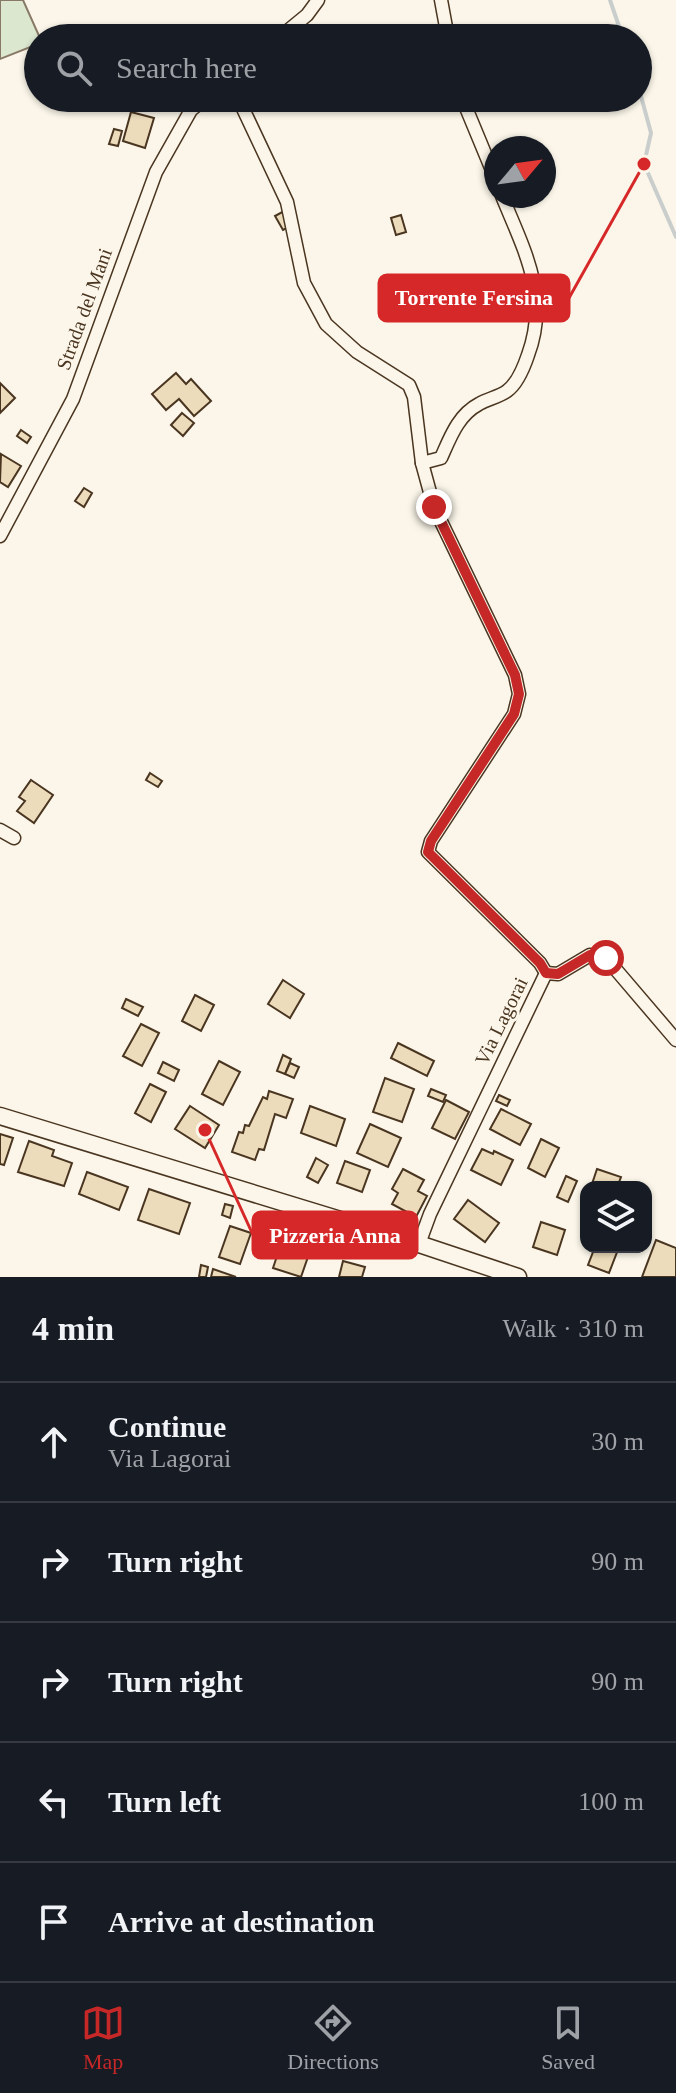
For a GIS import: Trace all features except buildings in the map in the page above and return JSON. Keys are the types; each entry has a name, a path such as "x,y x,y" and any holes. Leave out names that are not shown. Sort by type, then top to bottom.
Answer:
{"main road":[{"path":"0,1116 518,1277"}],"street":[{"path":"296,24 318,0"},
{"path":"441,0 445,24"},
{"name":"Strada del Mani","path":"0,536 73,399 156,172 190,112"},
{"path":"245,112 287,202 304,283 326,324 357,352 409,385 414,397 422,463 434,507 515,675 519,694 514,714 431,841 428,852 540,963 546,973"},
{"path":"468,112 484,151"},
{"path":"422,463 441,458 456,425 476,404 507,391 523,370 536,335 537,293 524,248 507,208"},
{"path":"0,830 14,838"},
{"name":"Via Lagorai","path":"419,1244 430,1214 546,973 558,974 590,955 606,958 676,1040"}],"green space":[{"path":"0,0 23,0 34,24 24,24 24,50 0,59"}],"waterway":[{"path":"610,0 618,24"},
{"path":"645,112 651,133 644,164 676,237"}],"place":[{"name":"Torrente Fersina","path":"644,164"},
{"name":"Pizzeria Anna","path":"205,1130"}],"route":[{"path":"434,507 515,675 519,694 514,714 431,841 428,852 540,963 546,973 558,974 590,955 606,958"}]}
